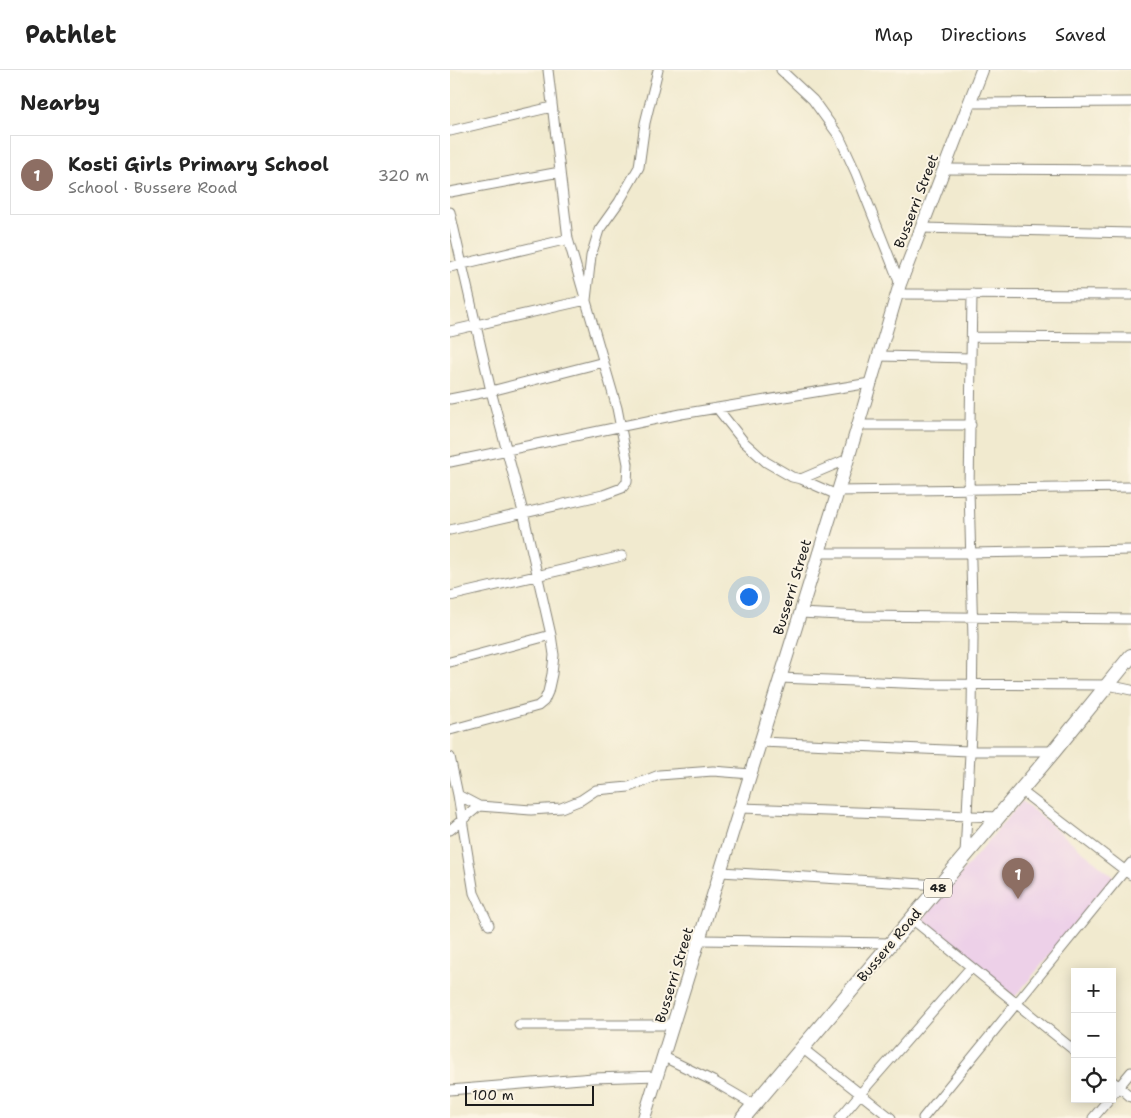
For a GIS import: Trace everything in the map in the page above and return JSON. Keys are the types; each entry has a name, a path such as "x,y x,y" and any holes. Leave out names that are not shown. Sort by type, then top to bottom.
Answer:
{"main road":[{"name":"Busserri Street","path":"644,1118 674,1026 899,289 982,70"},
{"name":"Bussere Road","path":"743,1118 1054,751 1131,656"}],"street":[{"path":"450,530 603,494 622,488 627,482 626,451 620,426 604,362 568,239 548,70"},
{"path":"586,300 591,256 599,230 619,202 639,167 645,124 658,70"},
{"path":"781,70 813,100 839,136 856,173 899,289 972,294 1131,295"},
{"path":"969,103 1131,102"},
{"path":"450,131 552,107"},
{"path":"945,168 1131,170"},
{"path":"450,192 560,172"},
{"path":"450,212 491,391 523,512 554,654 548,692 544,701 538,706 450,730"},
{"path":"922,228 1131,233"},
{"path":"450,267 568,239"},
{"path":"965,856 972,617 969,490 972,294"},
{"path":"450,331 586,300"},
{"path":"972,337 1131,338"},
{"path":"878,356 971,358"},
{"path":"450,399 491,391 604,362"},
{"path":"450,462 620,426 870,383"},
{"path":"717,408 744,442 766,462 792,477 801,478 837,493 1131,487"},
{"path":"858,425 971,425"},
{"path":"801,478 848,459"},
{"path":"818,552 971,554 1131,550"},
{"path":"450,596 622,556"},
{"path":"800,613 1131,619"},
{"path":"450,662 551,635"},
{"path":"780,678 971,684 1108,685 1131,690"},
{"path":"761,742 969,751 1054,751"},
{"path":"450,757 474,893 489,925"},
{"path":"458,795 479,806 532,810 561,808 581,800 596,790 629,787 659,775 713,771 751,774"},
{"path":"923,1118 1016,1003 1129,870 1020,790"},
{"path":"450,830 479,806"},
{"path":"740,808 998,817"},
{"path":"721,872 940,885"},
{"path":"912,919 1071,1048"},
{"path":"700,940 891,943"},
{"path":"840,1118 971,967"},
{"path":"519,1025 674,1026"},
{"path":"802,1048 891,1118"},
{"path":"664,1057 713,1081 754,1105"},
{"path":"1131,1072 1116,1084 1131,1097"},
{"path":"450,1090 594,1078 658,1076"},
{"path":"1093,1118 1106,1103"}],"shaded area":[{"path":"1022,801 1114,877 1015,997 922,920"}],"place":[{"name":"Kosti Girls Primary School","path":"1018,899"}]}
